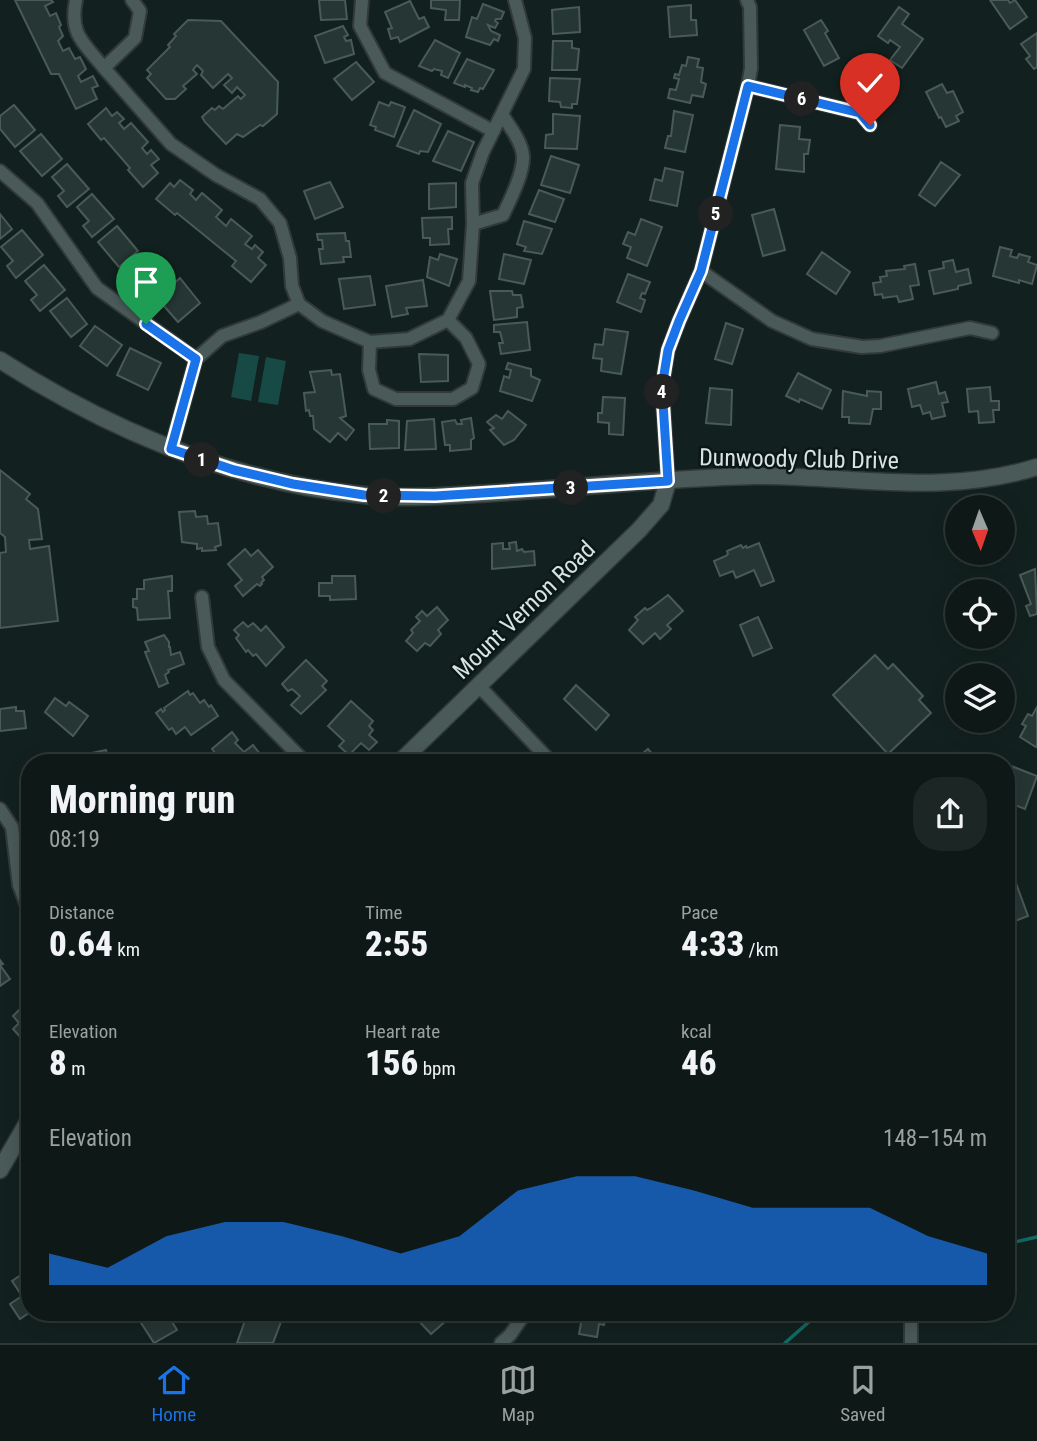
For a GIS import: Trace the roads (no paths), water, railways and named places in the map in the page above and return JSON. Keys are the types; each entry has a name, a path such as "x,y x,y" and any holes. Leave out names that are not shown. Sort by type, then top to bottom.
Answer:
{"main road":[{"name":"Dunwoody Club Drive","path":"0,360 95,416 171,449 269,478 364,495 435,496 757,476 924,485 968,481 1018,473 1037,467"},
{"name":"Mount Vernon Road","path":"408,754 639,530 661,505 668,481"},
{"path":"0,1170 21,1134"}],"street":[{"path":"76,0 72,20 78,36 171,144 260,199 280,223 290,258 292,286 299,304 322,321 370,342 410,339 448,320 469,281 473,224 472,183 493,131 503,116 524,69 525,38 515,0"},
{"path":"104,68 135,38 140,11 132,0"},
{"path":"362,0 360,26 385,74 493,131"},
{"path":"668,481 662,387 668,350 701,271 748,86 751,68 750,7 747,0"},
{"path":"748,86 860,113 870,125"},
{"path":"473,224 503,215 517,185 523,157 518,140 503,116"},
{"path":"0,171 37,202 97,288 196,359"},
{"path":"701,271 772,321 812,339 862,347 880,346 970,328 992,333"},
{"path":"171,449 196,359 222,336 299,304"},
{"path":"370,342 369,370 374,389 396,399 453,399 472,388 479,364 466,338 448,320"},
{"path":"202,597 208,646 224,680 297,754"},
{"path":"478,685 543,754"},
{"path":"0,809 12,827 21,890"},
{"path":"501,1343 520,1321"},
{"path":"911,1321 911,1343"}],"waterway":[{"path":"1015,1242 1037,1237"},
{"path":"785,1343 810,1321"}]}
